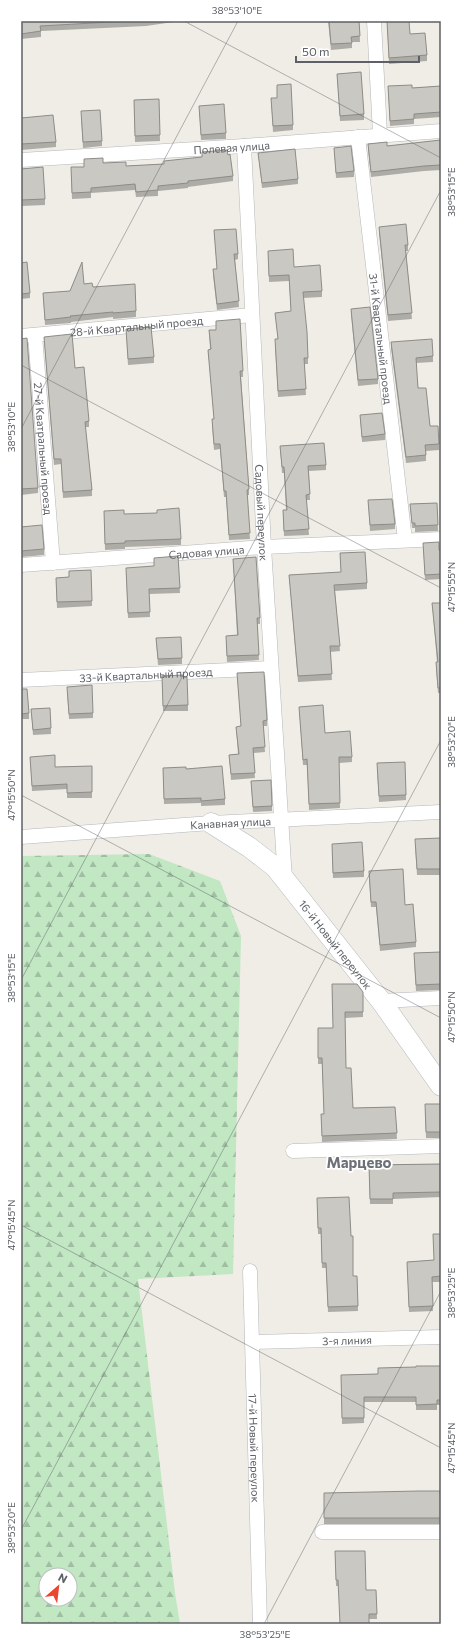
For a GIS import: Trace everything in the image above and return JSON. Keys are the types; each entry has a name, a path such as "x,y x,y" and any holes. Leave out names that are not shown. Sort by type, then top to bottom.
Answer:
{"street":[{"path":"374,21 380,134"},
{"name":"Полевая улица","path":"21,160 244,146 380,134 441,131"},
{"name":"31-й Квартальный проезд","path":"358,137 405,540"},
{"name":"Садовый переулок","path":"244,146 264,546 285,880"},
{"name":"28-й Квартальный проезд","path":"28,336 252,315"},
{"name":"27-й Кватральный проезд","path":"28,336 52,563"},
{"name":"Садовая улица","path":"21,565 264,546 441,539"},
{"name":"33-й Квартальный проезд","path":"21,680 271,668"},
{"name":"Канавная улица","path":"21,837 211,823 441,812"},
{"name":"16-й Новый переулок","path":"211,823 249,846 274,867 380,1001 441,1086"},
{"path":"380,1001 441,998"},
{"path":"293,1151 441,1146"},
{"name":"17-й Новый переулок","path":"250,1271 260,1624"},
{"name":"3-я линия","path":"252,1342 441,1337"},
{"path":"322,1532 441,1532"}],"green space":[{"path":"149,854 220,881 241,936 233,1274 138,1279 175,1593 180,1624 21,1624 21,856"}],"building":[{"path":"21,21 129,21 40,26 41,31 21,34"},
{"path":"329,21 359,21 360,36 351,37 352,43 331,44"},
{"path":"387,21 409,21 410,34 425,33 427,55 389,58"},
{"path":"361,72 364,114 340,116 337,74"},
{"path":"291,84 293,125 273,126 271,98 277,98 277,85"},
{"path":"412,85 412,88 441,86 441,112 414,114 414,119 390,121 388,86"},
{"path":"159,99 160,135 135,136 134,100"},
{"path":"224,104 226,133 201,135 199,106"},
{"path":"100,110 102,141 83,142 81,111"},
{"path":"53,115 56,142 21,144 21,118"},
{"path":"441,140 441,165 371,172 368,144 387,142 387,146"},
{"path":"351,146 354,171 336,173 334,148"},
{"path":"295,149 298,179 262,183 258,153"},
{"path":"227,150 228,155 230,154 233,176 158,186 158,190 136,192 135,184 91,188 91,192 72,193 71,167 84,167 84,159 103,158 103,163 126,162 126,166 164,164 164,161 202,157 202,152"},
{"path":"43,167 45,199 21,200 21,169"},
{"path":"406,224 408,245 405,245 412,313 388,315 379,227"},
{"path":"236,229 238,254 234,254 239,301 217,304 213,269 217,269 214,230"},
{"path":"293,249 294,267 320,265 322,291 303,292 308,358 304,358 306,389 278,391 275,339 278,339 275,313 291,311 289,275 269,276 268,251"},
{"path":"27,262 30,293 21,294 21,263"},
{"path":"82,262 84,284 92,283 93,287 135,284 136,311 70,316 71,317 45,320 43,293 70,291"},
{"path":"370,307 378,379 358,380 351,309"},
{"path":"240,319 243,371 240,371 249,489 247,490 250,533 229,535 226,491 224,491 220,444 214,444 212,419 214,419 208,350 211,349 209,330 216,330 216,321"},
{"path":"151,327 154,357 128,359 126,329"},
{"path":"72,334 75,368 84,367 89,421 85,422 92,490 63,492 61,459 54,459 44,337"},
{"path":"27,338 38,488 21,489 21,339"},
{"path":"432,339 433,356 416,358 418,388 426,388 430,426 438,426 439,444 425,445 426,455 406,457 391,342"},
{"path":"382,413 385,434 362,437 360,415"},
{"path":"324,443 326,465 308,466 310,494 306,495 309,529 284,531 283,510 287,510 284,467 282,467 280,446"},
{"path":"392,499 395,524 370,525 368,500"},
{"path":"437,503 438,525 415,526 415,523 412,523 410,504"},
{"path":"179,508 181,539 125,541 125,543 105,544 104,511 124,510 124,514 157,513 157,510"},
{"path":"42,525 44,549 21,551 21,527"},
{"path":"439,542 439,550 441,550 441,574 425,575 423,543"},
{"path":"365,552 367,583 334,585 340,646 330,646 332,674 298,676 289,575 341,572 340,553"},
{"path":"178,556 180,588 149,589 150,612 128,613 126,568 154,566 154,558"},
{"path":"256,557 260,618 257,618 259,655 227,656 226,636 238,635 233,559"},
{"path":"91,570 92,601 57,602 56,578 69,577 69,571"},
{"path":"432,603 441,603 441,688 438,688 436,662 438,662"},
{"path":"181,637 182,658 158,659 156,638"},
{"path":"264,672 267,720 263,721 265,747 253,748 255,773 231,774 229,755 239,754 236,727 241,726 237,673"},
{"path":"183,675 183,677 187,677 188,705 163,706 162,676"},
{"path":"92,685 93,713 69,714 67,687"},
{"path":"21,689 27,689 29,713 21,714"},
{"path":"323,705 325,733 350,731 352,757 339,757 340,803 309,804 307,759 303,760 299,707"},
{"path":"50,708 51,728 33,730 31,709"},
{"path":"55,755 55,767 92,766 92,792 67,793 67,784 32,786 30,757"},
{"path":"405,762 406,795 379,796 377,763"},
{"path":"222,766 225,799 201,801 201,798 164,799 163,768 186,767 186,769"},
{"path":"271,780 272,806 253,807 251,781"},
{"path":"441,838 441,869 417,869 415,839"},
{"path":"362,842 364,871 333,873 332,844"},
{"path":"403,869 405,905 413,904 416,942 380,945 376,902 371,902 369,871"},
{"path":"441,952 441,984 416,985 414,953"},
{"path":"332,984 357,984 363,992 363,1012 345,1012 346,1068 351,1068 353,1108 395,1107 397,1133 322,1136 321,1114 324,1114 322,1058 318,1058 318,1028 333,1028"},
{"path":"425,1104 441,1104 441,1132 426,1132"},
{"path":"441,1164 441,1192 393,1193 393,1199 370,1199 369,1165"},
{"path":"349,1197 351,1236 353,1236 353,1276 357,1276 358,1306 328,1307 326,1263 322,1263 321,1228 318,1228 317,1198"},
{"path":"433,1234 441,1234 441,1276 432,1277 433,1306 409,1307 407,1262 434,1260"},
{"path":"441,1366 441,1400 437,1400 437,1404 416,1405 416,1397 364,1397 364,1418 342,1418 341,1375 378,1374 378,1368"},
{"path":"440,1491 441,1518 324,1518 324,1493"},
{"path":"335,1551 365,1551 366,1590 376,1590 377,1614 369,1614 369,1624 340,1624"}],"district":[{"name":"Марцево","path":"359,1162"}]}
